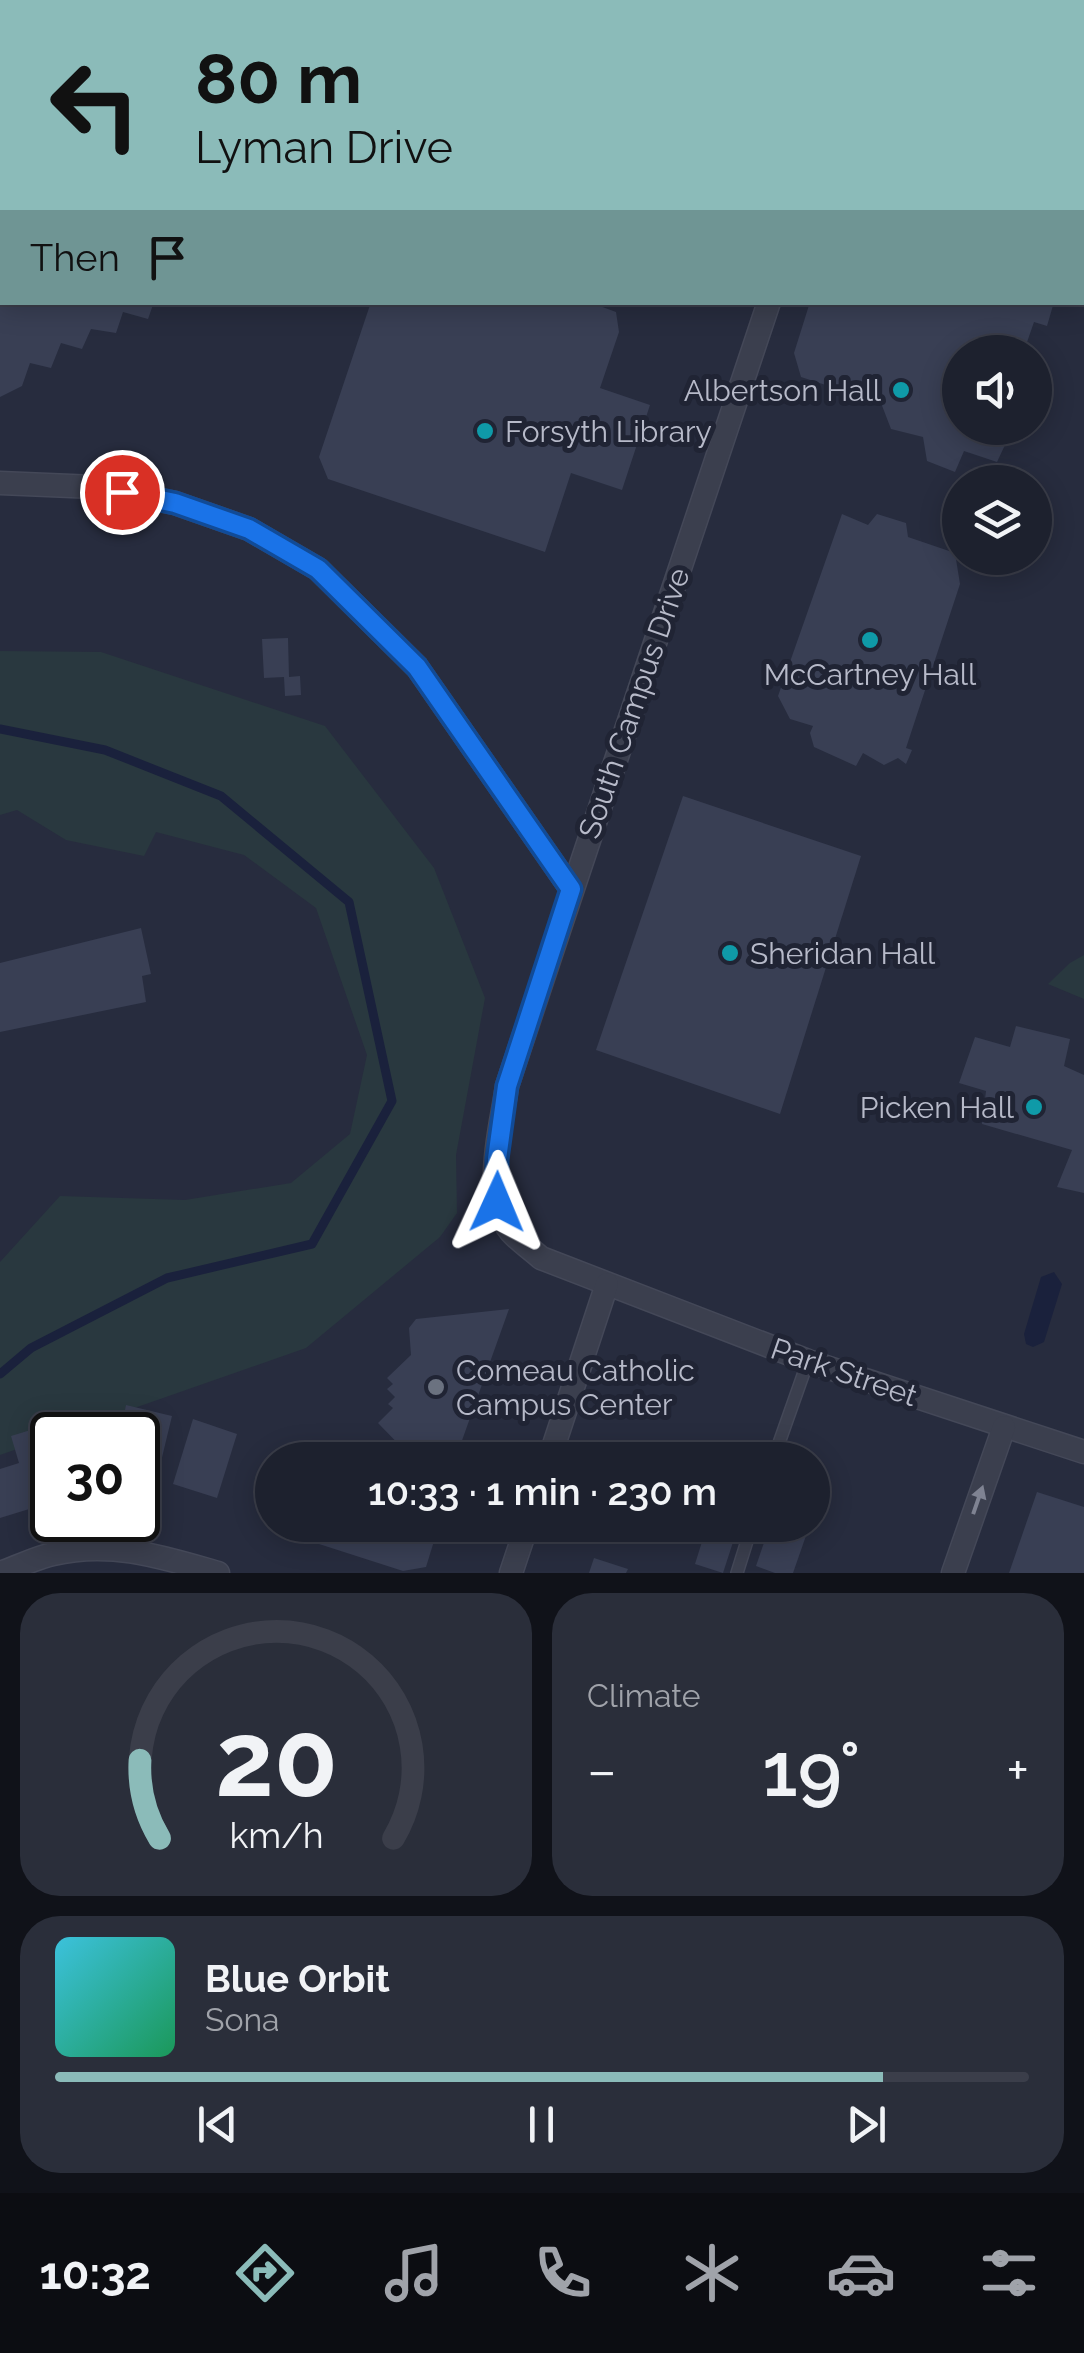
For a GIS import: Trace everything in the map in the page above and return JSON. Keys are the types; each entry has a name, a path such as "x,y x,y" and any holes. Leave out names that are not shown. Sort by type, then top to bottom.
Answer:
{"street":[{"name":"South Campus Drive","path":"606,1284 540,1258 510,1230 497,1202 497,1159 507,1086 768,305"},
{"path":"0,483 95,487 175,503 249,529 318,569 417,667 571,889"},
{"path":"555,1442 606,1284"},
{"name":"Park Street","path":"606,1284 808,1361 1084,1452"},
{"path":"954,1573 1004,1427"},
{"path":"511,1573 521,1542"},
{"path":"0,1573 48,1564 103,1546 154,1554 218,1573"}],"lane":[{"path":"779,1442 808,1361"},
{"path":"737,1573 747,1542"}],"shaded area":[{"path":"0,651 101,652 325,726 434,868 485,998 456,1155 457,1213 440,1237 306,1348 123,1412 30,1412 30,1445 0,1455 0,1262 60,1196 185,1200 291,1183 350,1134 367,1055 316,908 244,855 156,832 144,856 66,840 17,810 0,815"},
{"path":"1084,955 1084,999 1048,984 1070,963"}],"water":[{"path":"1054,1272 1062,1284 1044,1342 1033,1347 1026,1344 1024,1334 1041,1277"}],"building":[{"path":"0,305 153,305 148,319 123,312 116,333 91,329 82,349 61,343 51,368 30,363 22,386 0,397"},
{"name":"Forsyth Library","path":"370,305 597,305 616,312 619,332 600,388 650,405 622,490 571,473 545,552 328,479 319,457"},
{"name":"Albertson Hall","path":"809,305 1053,305 1047,326 1034,322 1030,335 942,335 942,445 1005,445 997,462 964,451 958,465 942,467 927,461 923,437 891,429 881,403 801,377 794,353"},
{"name":"McCartney Hall","path":"842,514 868,525 877,514 906,523 908,537 942,549 942,575 959,575 960,584 906,748 912,750 906,764 898,758 884,765 863,753 856,766 814,747 810,733 813,726 790,719 778,696"},
{"path":"288,638 289,677 300,676 301,695 285,696 284,677 264,678 262,639"},
{"name":"Sheridan Hall","path":"683,796 861,856 780,1114 596,1050"},
{"path":"141,928 151,974 142,976 146,1002 0,1032 0,963"},
{"name":"Picken Hall","path":"1016,1026 1070,1039 1064,1066 1084,1075 1084,1193 1057,1187 1072,1150 982,1124 986,1091 959,1083 975,1037 1010,1047"},
{"name":"Comeau Catholic Campus Center","path":"509,1309 461,1442 396,1442 378,1423 393,1408 388,1404 395,1397 387,1389 393,1384 387,1378 411,1355 409,1328 416,1319"},
{"path":"126,1405 155,1412 125,1412"},
{"path":"160,1413 172,1416 160,1466"},
{"path":"193,1419 237,1434 217,1498 173,1484"},
{"path":"30,1430 30,1509 0,1518 0,1469 19,1463 11,1436"},
{"path":"1037,1492 1084,1507 1084,1573 1009,1573"},
{"path":"434,1542 426,1567 403,1571 319,1544"},
{"path":"702,1542 733,1542 723,1573 695,1564"},
{"path":"764,1542 804,1542 793,1573 775,1573 756,1566"},
{"path":"594,1558 628,1569 626,1573 589,1573"}],"waterway":[{"path":"0,729 105,750 221,796 349,902 392,1101 312,1244 167,1278 31,1348 0,1374"}],"place":[{"name":"Albertson Hall","path":"901,390"},
{"name":"Forsyth Library","path":"485,431"},
{"name":"McCartney Hall","path":"870,640"},
{"name":"Sheridan Hall","path":"730,953"},
{"name":"Picken Hall","path":"1034,1107"},
{"name":"Comeau Catholic Campus Center","path":"436,1387"}],"route":[{"path":"122,492 175,503 249,529 318,569 417,667 571,889 507,1086 497,1159 497,1202"}]}
